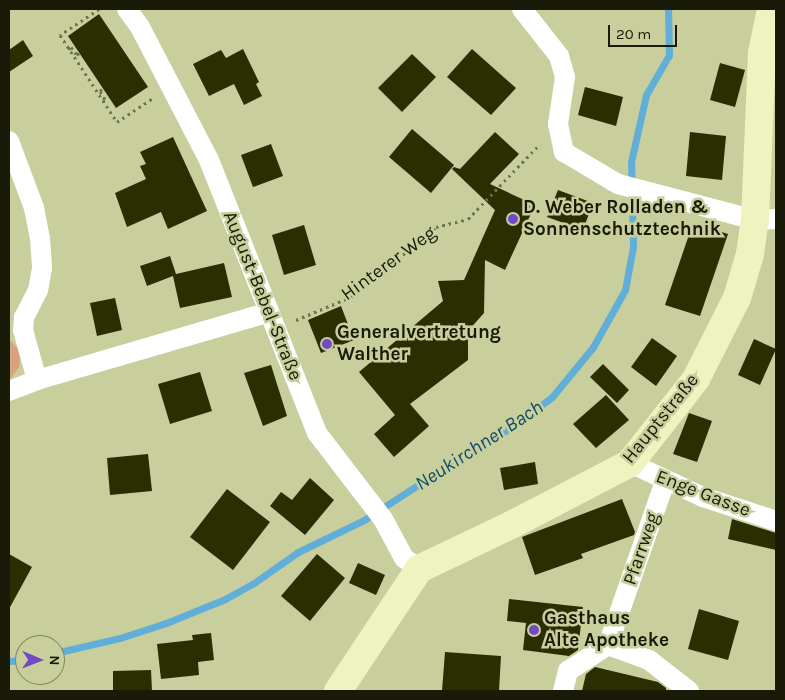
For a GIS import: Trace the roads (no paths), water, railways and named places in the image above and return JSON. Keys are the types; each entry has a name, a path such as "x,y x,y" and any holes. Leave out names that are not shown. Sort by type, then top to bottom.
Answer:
{"main road":[{"name":"Hauptstraße","path":"419,569 513,524 630,464 696,379 737,298 750,254 765,220 762,53 771,9"},
{"path":"338,691 419,569"}],"street":[{"name":"August-Bebel-Straße","path":"126,9 140,27 209,160 317,432 383,519 404,558 419,569"},
{"path":"522,9 559,56 566,77 558,124 564,152 618,184 765,220"},
{"path":"9,140 34,208 40,238 42,268 38,290 16,331 37,380"},
{"path":"9,391 37,380 272,320"},
{"name":"Enge Gasse","path":"630,464 703,497 776,521"},
{"name":"Pfarrweg","path":"608,645 664,481"},
{"path":"563,691 568,671 608,645 649,660 689,691"}],"waterway":[{"name":"Neukirchner Bach","path":"65,651 120,638 166,623 225,599 254,583 298,552 364,520 462,456 512,427 552,397 593,347 625,290 633,247 631,162 646,95 669,55 668,9"},
{"name":"Neukirchner Bach","path":"9,661 15,661"}],"place":[{"name":"D. Weber Rolladen & Sonnenschutztechnik","path":"513,219"},
{"name":"Generalvertretung Walther","path":"327,344"},
{"name":"Gasthaus Alte Apotheke","path":"534,630"}]}
